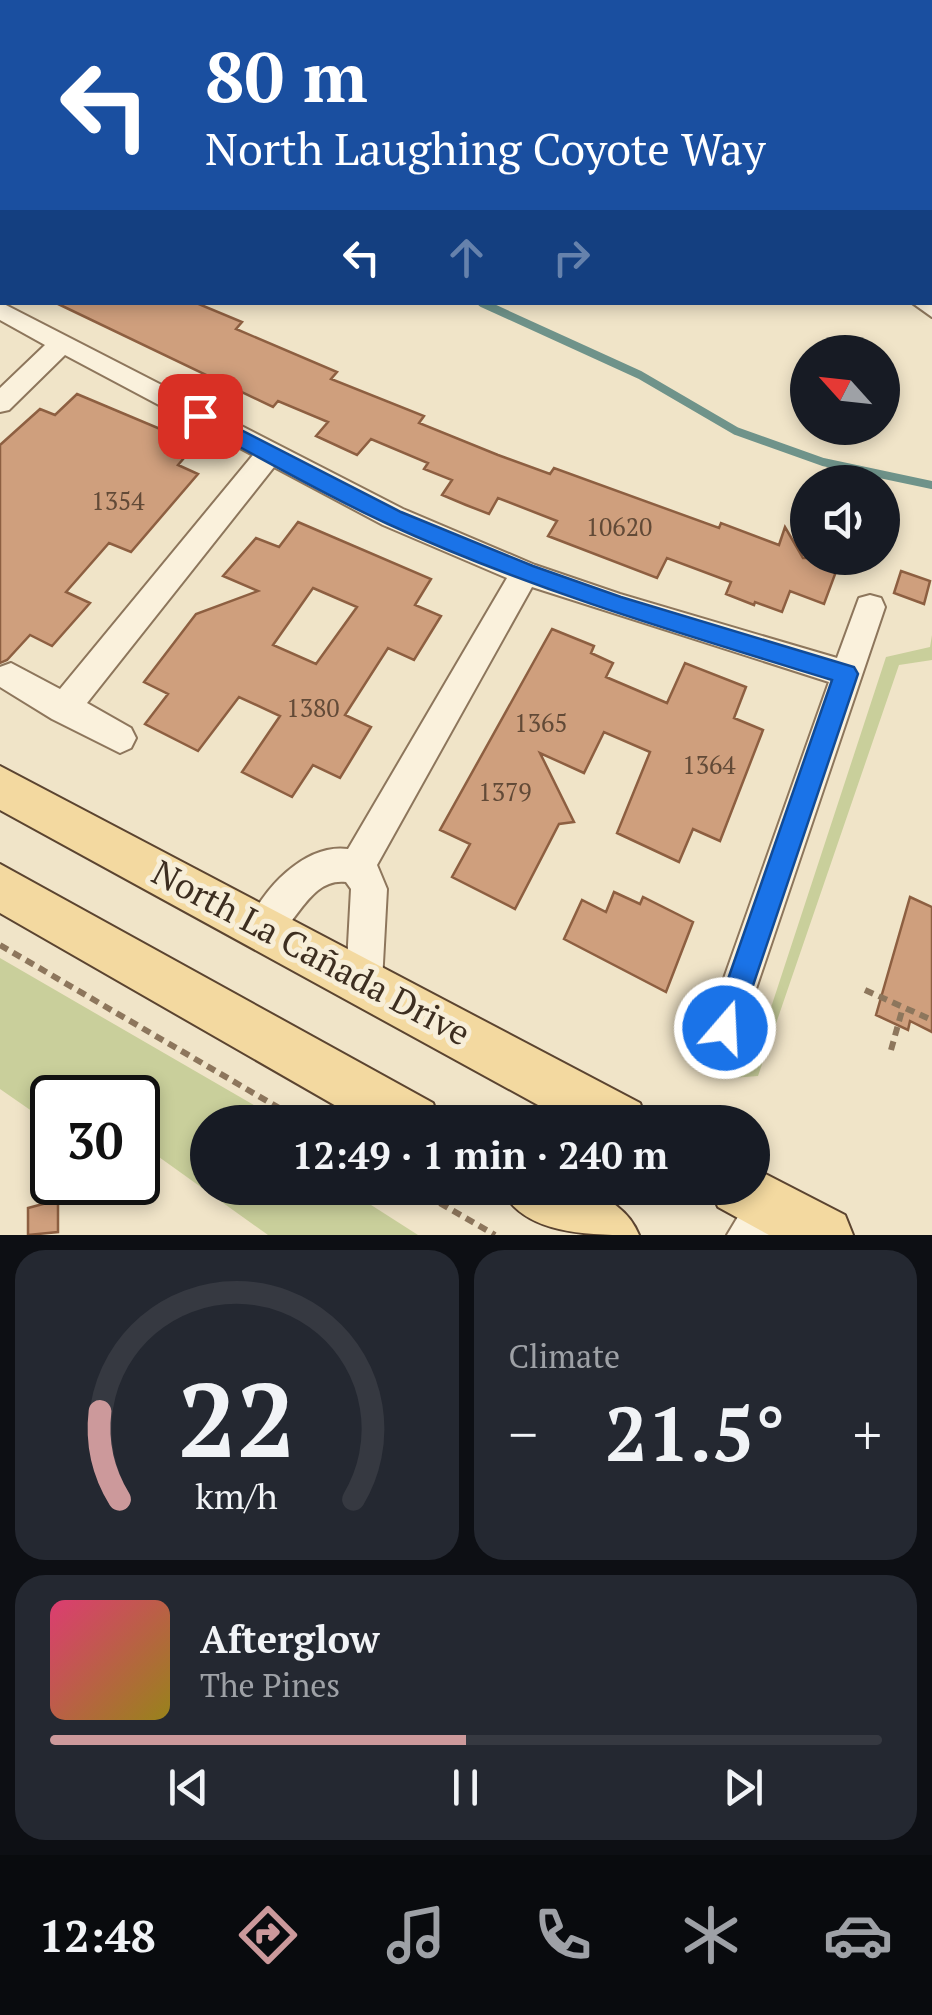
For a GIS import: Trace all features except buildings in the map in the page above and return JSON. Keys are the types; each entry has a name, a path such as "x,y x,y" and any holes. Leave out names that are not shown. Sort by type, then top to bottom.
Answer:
{"main road":[{"name":"North La Cañada Drive","path":"0,786 590,1105"},
{"path":"0,888 384,1105"},
{"path":"558,1205 611,1235"},
{"path":"758,1216 825,1235"}],"street":[{"path":"0,310 394,518 620,606 846,674"},
{"path":"0,403 61,344"},
{"path":"63,709 270,453"},
{"path":"356,868 525,572"},
{"path":"725,1028 870,607"},
{"path":"11,677 120,738"},
{"path":"264,928 314,871 337,864 356,868 366,877 369,889 364,982"}],"path":[{"path":"0,944 274,1105"},
{"path":"866,990 932,1020"},
{"path":"892,1050 903,1007"},
{"path":"443,1205 495,1235"}],"green space":[{"path":"932,635 932,660 899,665 758,1076 732,1078 722,1068 742,1064 760,1041 886,657 930,647"},
{"path":"0,958 254,1105 190,1105 190,1179 160,1158 160,1075 30,1075 30,1110 0,1089"},
{"path":"226,1205 371,1205 418,1235 268,1235"}],"waterway":[{"path":"486,305 640,375 736,431 823,462 932,485"}],"route":[{"path":"200,416 394,518 525,572 620,606 846,674 725,1028"}]}
